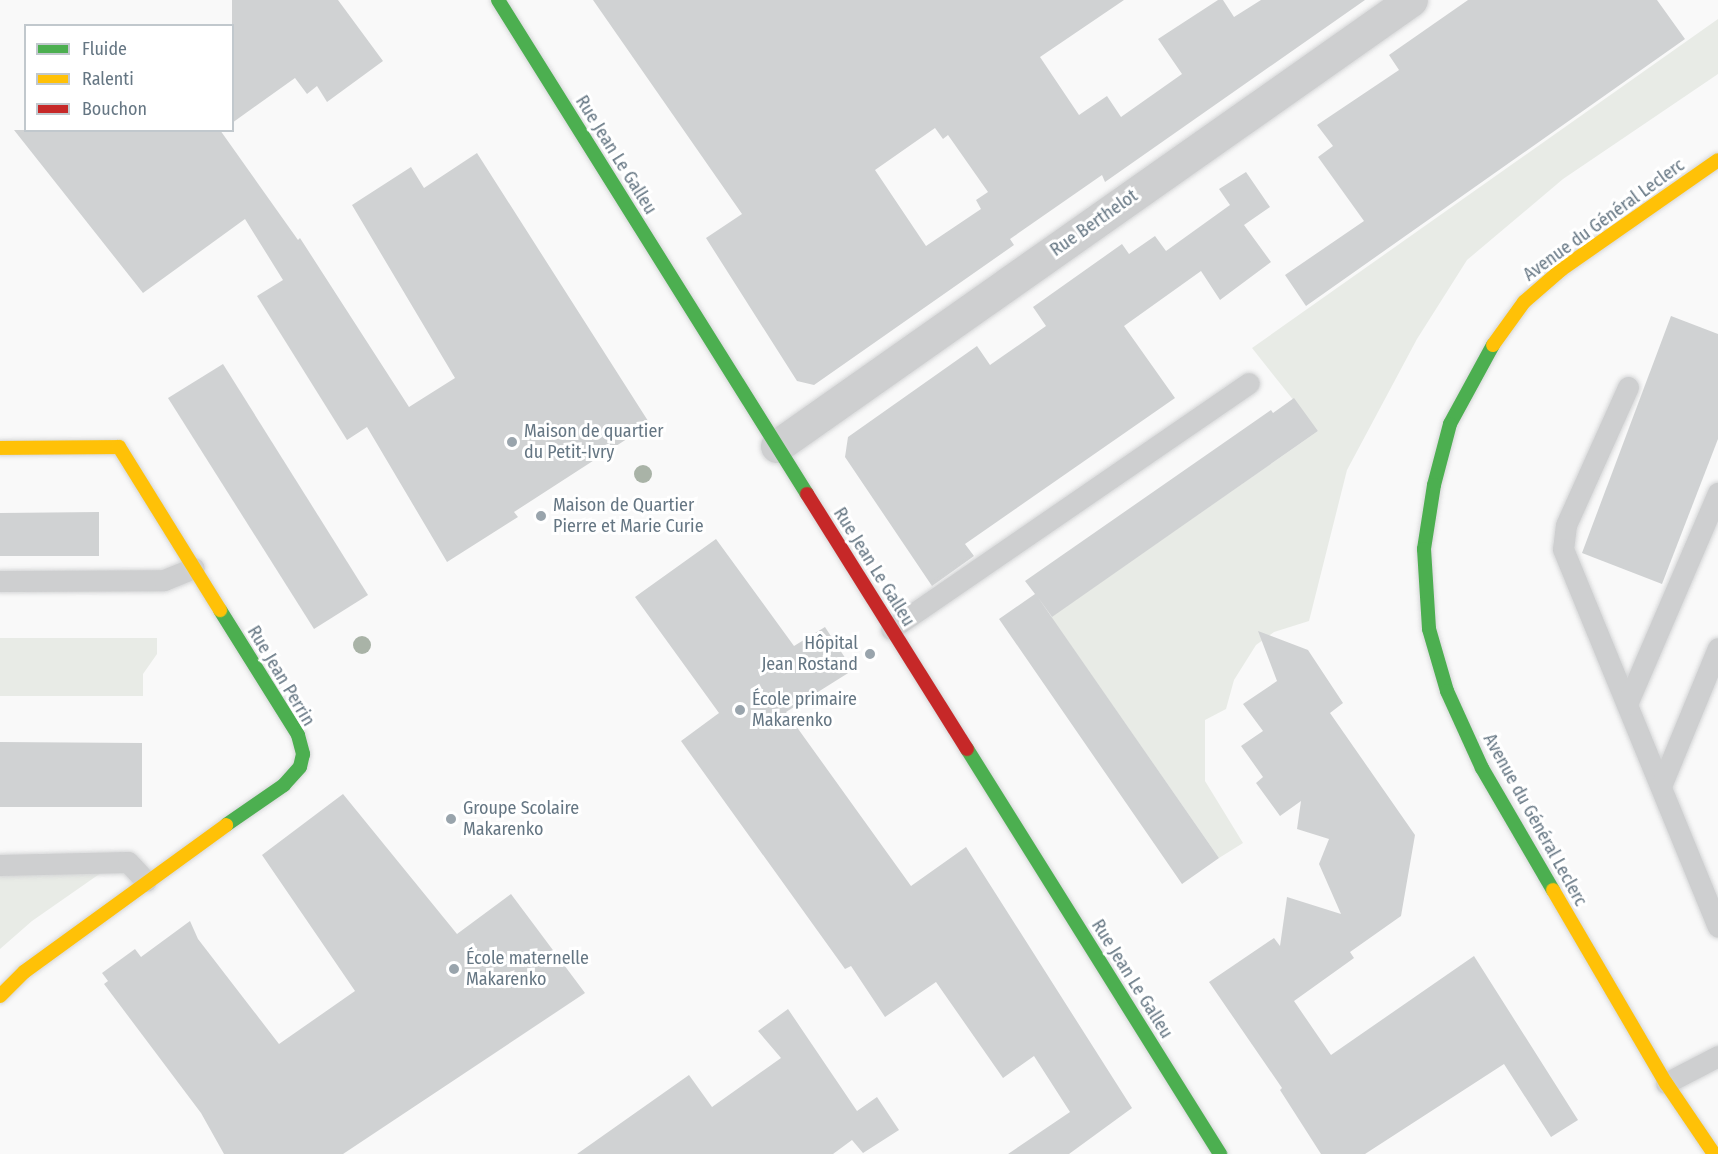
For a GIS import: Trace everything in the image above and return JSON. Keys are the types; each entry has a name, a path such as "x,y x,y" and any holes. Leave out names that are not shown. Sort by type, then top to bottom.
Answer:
{"main road":[{"name":"Rue Jean Le Galleu","path":"498,0 1220,1154"},
{"name":"Avenue du Général Leclerc","path":"1714,1154 1666,1083 1482,768 1447,691 1429,629 1424,549 1450,424 1490,350 1524,302 1562,269 1718,160"},
{"name":"Rue Jean Perrin","path":"0,448 119,447 298,735 303,754 300,767 284,785 146,881 24,972 0,996"}],"street":[{"name":"Rue Berthelot","path":"777,446 1411,0"}],"lane":[{"path":"891,629 1249,383"},
{"path":"1628,387 1566,525 1563,549 1718,926"},
{"path":"1627,704 1718,493"},
{"path":"0,581 164,580 194,568"},
{"path":"1661,786 1718,648"},
{"path":"0,865 128,862 146,881"},
{"path":"1666,1083 1718,1056"}],"shaded area":[{"path":"1718,19 1718,74 1563,179 1467,260 1417,339 1347,470 1309,621 1274,632 1256,645 1234,680 1226,709 1205,720 1205,781 1243,843 1219,858 1051,617 1318,431 1252,348"},
{"path":"0,638 157,638 157,654 143,674 143,696 0,696"},
{"path":"108,868 32,921 0,949 0,870"}],"building":[{"path":"232,0 338,0 383,61 327,102 317,86 307,94 295,78 234,122 234,24 232,24"},
{"path":"593,0 1124,0 1040,57 1079,115 1107,96 1121,117 1182,74 1158,39 1218,0 1223,0 1234,17 1261,0 1365,0 1105,182 1102,175 1010,239 1014,245 814,385 797,381 706,238 742,214","holes":["935,128 943,139 948,135 988,192 976,200 981,209 926,246 875,170"]},
{"path":"1468,0 1657,0 1685,39 1306,306 1285,275 1364,221 1318,157 1333,146 1317,125 1399,70 1389,55"},
{"path":"14,130 24,130 24,132 221,132 298,240 300,238 409,407 455,378 352,205 411,167 424,188 477,153 650,424 514,512 518,517 447,562 367,427 347,440 257,296 283,280 245,219 143,293"},
{"path":"1246,172 1270,207 1244,225 1271,262 1220,300 1201,271 1124,326 1175,398 965,544 974,556 932,586 845,457 848,437 977,346 990,365 1046,326 1033,307 1122,244 1129,254 1155,236 1166,251 1230,205 1219,189"},
{"path":"1671,316 1718,334 1718,439 1662,584 1582,553"},
{"path":"223,364 368,595 314,629 168,398"},
{"path":"1294,398 1318,431 1052,617 1037,596 1219,858 1182,884 999,619 1035,594 1025,581 1271,410 1273,413"},
{"path":"99,512 99,556 0,556 0,513"},
{"path":"716,539 794,646 825,627 853,670 786,712 911,886 966,847 1132,1108 1069,1154 1008,1154 1070,1112 1034,1056 1003,1078 936,982 885,1017 851,966 845,969 681,741 719,713 635,597"},
{"path":"1258,631 1308,650 1343,703 1330,713 1415,835 1401,916 1350,952 1354,958 1294,1001 1331,1055 1474,956 1578,1120 1551,1137 1504,1064 1365,1154 1321,1154 1280,1090 1282,1088 1209,982 1274,938 1280,946 1287,897 1341,914 1319,864 1329,839 1297,829 1301,801 1280,816 1256,783 1263,777 1241,746 1263,731 1243,704 1277,681"},
{"path":"0,742 142,743 142,807 0,807"},
{"name":"École maternelle Makarenko","path":"343,794 457,934 511,894 585,993 343,1154 224,1154 201,1113 104,984 108,981 102,973 135,949 141,957 190,921 198,939 279,1044 355,991 262,855"},
{"path":"788,1009 857,1111 877,1097 899,1130 863,1153 852,1140 833,1154 577,1154 689,1075 712,1107 781,1058 758,1031"}],"traffic: fast":[{"path":"498,0 807,494"},
{"path":"1493,345 1450,424 1434,485 1424,549 1429,629 1447,691 1482,768 1553,890"},
{"path":"220,610 298,735 303,754 300,767 284,785 226,825"},
{"path":"967,749 1220,1154"}],"traffic: slow":[{"path":"1493,345 1524,302 1562,269 1718,160"},
{"path":"0,448 119,447 220,610"},
{"path":"0,996 24,972 226,825"},
{"path":"1553,890 1666,1083 1714,1154"}],"traffic: jam":[{"path":"807,494 967,749"}],"place":[{"name":"Maison de quartier du Petit-Ivry","path":"512,442"},
{"name":"Maison de Quartier Pierre et Marie Curie","path":"541,516"},
{"name":"Hôpital Jean Rostand","path":"870,654"},
{"name":"École primaire Makarenko","path":"740,710"},
{"name":"Groupe Scolaire Makarenko","path":"451,819"},
{"name":"École maternelle Makarenko","path":"454,969"}]}
